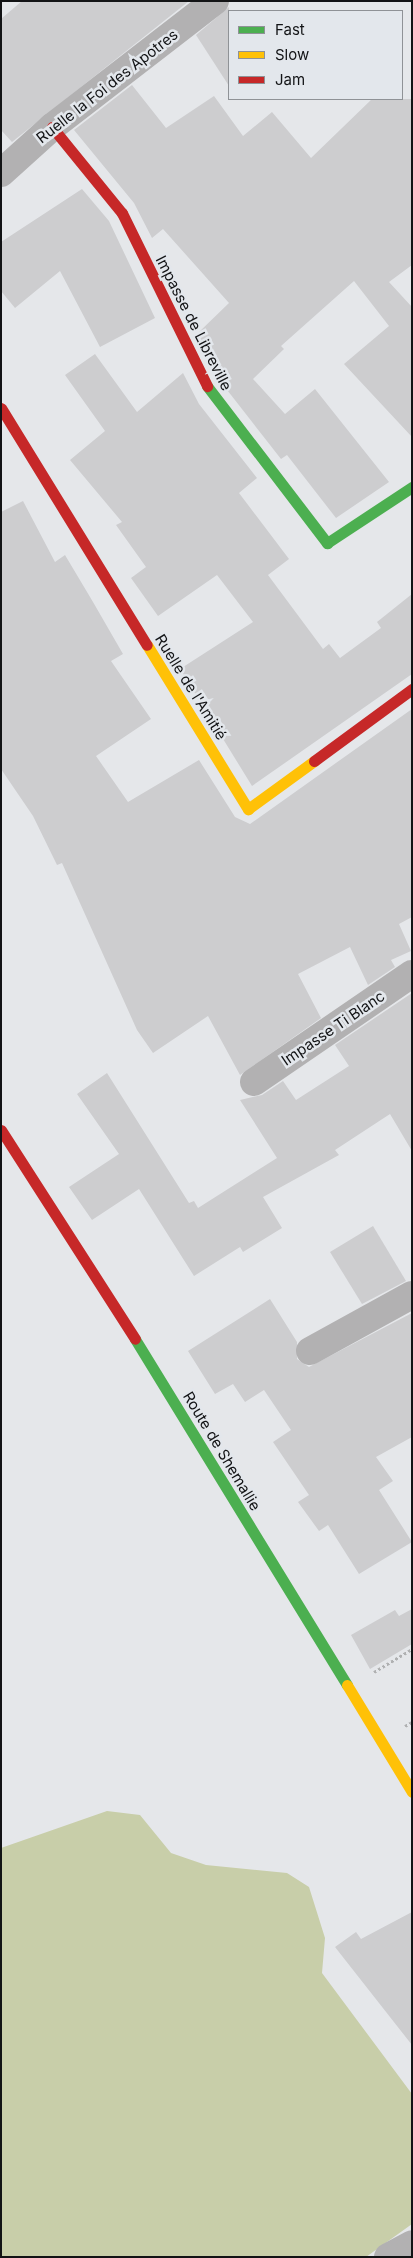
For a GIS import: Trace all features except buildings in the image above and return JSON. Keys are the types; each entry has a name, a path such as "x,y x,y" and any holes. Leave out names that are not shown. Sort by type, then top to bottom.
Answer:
{"street":[{"name":"Ruelle la Foi des Apotres","path":"1,173 52,127 216,1"},
{"name":"Impasse de Libreville","path":"52,127 122,213 212,394 327,543 412,487"},
{"name":"Ruelle de l'Amitié","path":"1,408 248,809 412,689"},
{"name":"Impasse Ti Blanc","path":"254,1082 412,974"},
{"name":"Route de Shemallie","path":"1,1130 159,1376 412,1792"},
{"path":"310,1351 412,1295"},
{"path":"388,2257 412,2244"}],"path":[{"path":"348,1688 412,1649"}],"green space":[{"path":"107,1811 140,1815 171,1853 206,1865 287,1873 309,1887 325,1938 322,1973 412,2094 412,2224 366,2257 1,2257 1,1848"}],"traffic: fast":[{"path":"207,386 327,543 412,487"},
{"path":"135,1339 347,1685"}],"traffic: slow":[{"path":"147,645 248,809 314,761"},
{"path":"347,1685 412,1792"}],"traffic: jam":[{"path":"52,127 122,213 207,386"},
{"path":"1,408 147,645"},
{"path":"314,761 412,689"},
{"path":"1,1130 135,1339"}]}
